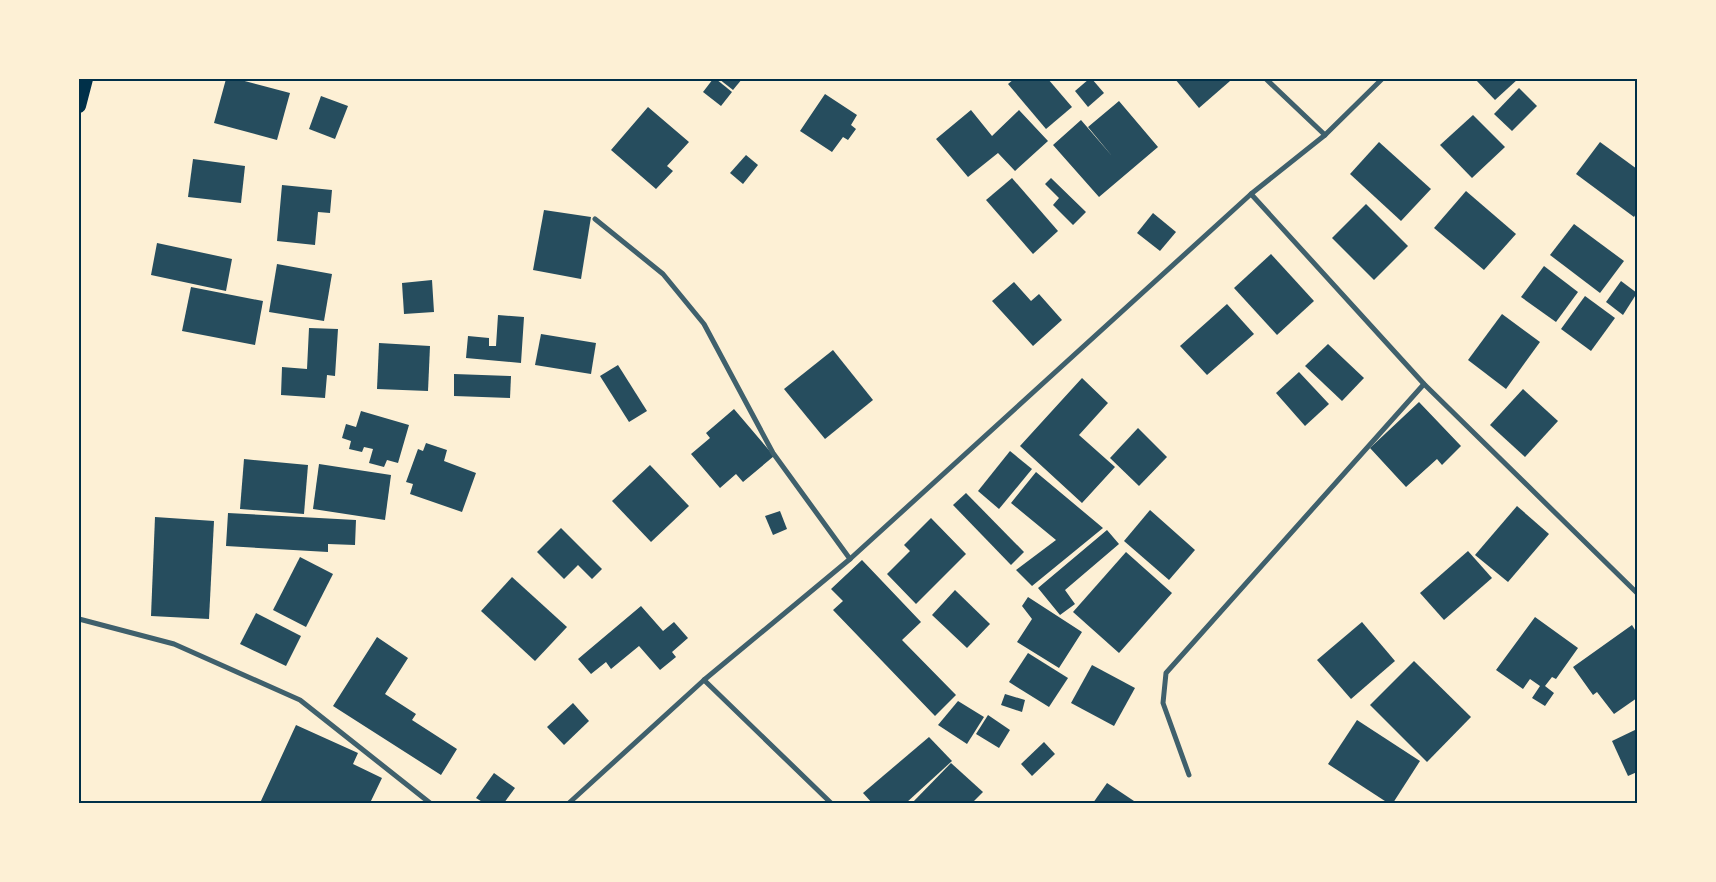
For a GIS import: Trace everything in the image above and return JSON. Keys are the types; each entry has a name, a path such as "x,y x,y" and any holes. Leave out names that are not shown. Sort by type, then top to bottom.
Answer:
{"highway":[{"path":"79,106 86,79"}],"street":[{"path":"1266,79 1325,135"},
{"path":"569,803 704,680 850,559 1251,194 1325,135 1382,79"},
{"path":"1251,194 1424,384 1637,593"},
{"path":"595,219 663,274 704,324 773,453 850,559"},
{"path":"1189,775 1163,703 1166,673 1424,384"},
{"path":"79,619 174,644 300,700 430,803"},
{"path":"704,680 830,803"}],"building":[{"path":"226,79 237,79 290,93 277,140 214,123"},
{"path":"713,79 716,79 732,92 721,106 703,92"},
{"path":"719,79 742,79 733,90"},
{"path":"1014,79 1048,79 1072,107 1046,129 1008,84"},
{"path":"1089,79 1092,79 1104,93 1088,107 1075,91"},
{"path":"1175,79 1228,79 1230,81 1199,108"},
{"path":"1475,79 1518,79 1495,100"},
{"path":"1519,88 1537,106 1512,131 1494,114"},
{"path":"825,94 857,115 851,125 856,129 848,140 843,137 832,152 800,131"},
{"path":"321,96 348,106 335,139 309,129"},
{"path":"1119,101 1158,147 1099,197 1053,145 1081,120 1112,156 1088,127"},
{"path":"648,107 689,142 667,166 673,171 656,189 611,150"},
{"path":"971,110 992,136 1019,110 1048,141 1015,171 998,153 968,177 936,139"},
{"path":"1473,115 1505,147 1472,178 1440,145"},
{"path":"1379,142 1431,189 1401,221 1350,174"},
{"path":"1600,142 1637,169 1637,212 1634,217 1576,174"},
{"path":"746,155 758,165 743,184 730,173"},
{"path":"193,159 245,166 241,203 188,197"},
{"path":"1012,178 1058,231 1033,254 986,200"},
{"path":"1051,178 1086,212 1073,225 1053,205 1059,198 1045,184"},
{"path":"282,185 332,190 330,213 318,212 315,245 277,241"},
{"path":"1466,191 1516,234 1484,270 1434,228"},
{"path":"1366,204 1408,246 1374,280 1332,238"},
{"path":"544,210 591,217 581,279 533,270"},
{"path":"1153,213 1176,232 1160,251 1137,233"},
{"path":"1574,224 1624,261 1600,293 1550,255"},
{"path":"157,243 232,259 226,291 151,275"},
{"path":"1271,254 1314,301 1277,335 1234,288"},
{"path":"277,264 332,274 324,321 269,312"},
{"path":"1544,266 1578,292 1556,322 1521,297"},
{"path":"432,280 434,312 404,314 402,283"},
{"path":"1621,281 1637,293 1623,315 1606,302"},
{"path":"1014,282 1031,301 1039,294 1062,320 1033,346 992,301"},
{"path":"191,287 263,301 255,345 182,331"},
{"path":"1585,296 1615,318 1591,351 1561,329"},
{"path":"1227,304 1254,334 1207,375 1180,346"},
{"path":"1502,314 1540,342 1506,389 1468,360"},
{"path":"498,315 524,317 521,363 466,358 468,336 489,338 489,346 496,346"},
{"path":"309,328 338,329 335,376 327,375 325,398 281,395 282,367 307,369"},
{"path":"541,334 596,343 591,374 535,365"},
{"path":"379,343 430,346 428,391 377,389"},
{"path":"1328,344 1364,378 1342,401 1305,366"},
{"path":"833,350 873,400 825,439 784,389"},
{"path":"618,365 647,411 629,422 600,376"},
{"path":"1299,372 1329,404 1305,426 1276,393"},
{"path":"454,374 511,376 510,398 454,396"},
{"path":"1082,378 1108,403 1079,435 1115,467 1082,503 1020,446"},
{"path":"1523,389 1558,421 1525,457 1490,425"},
{"path":"1419,402 1461,446 1442,465 1437,459 1406,487 1370,448"},
{"path":"734,409 774,456 743,482 736,474 720,488 691,454 710,438 706,433"},
{"path":"361,411 409,425 398,463 387,460 384,467 369,463 373,449 364,447 362,452 349,449 351,441 342,438 346,424 356,427"},
{"path":"1138,428 1167,457 1139,486 1110,458"},
{"path":"426,443 447,450 444,461 476,473 462,512 410,494 413,484 406,482 418,449 423,451"},
{"path":"1010,451 1032,469 999,509 978,491"},
{"path":"244,459 308,465 304,514 240,509"},
{"path":"319,464 391,475 385,520 313,509"},
{"path":"650,465 689,506 651,542 612,501"},
{"path":"1036,472 1103,528 1032,586 1016,570 1056,540 1011,503"},
{"path":"966,493 1024,552 1011,565 953,505"},
{"path":"1517,506 1549,534 1508,582 1475,555"},
{"path":"1150,510 1195,550 1169,580 1124,541"},
{"path":"780,511 787,529 773,535 765,516"},
{"path":"228,513 356,520 355,545 328,544 328,552 226,546"},
{"path":"155,517 214,521 209,619 151,616"},
{"path":"931,518 966,554 916,604 887,574 910,551 904,545"},
{"path":"561,528 602,569 592,579 578,565 564,579 537,552"},
{"path":"1107,530 1119,544 1065,590 1075,604 1060,615 1038,588"},
{"path":"1468,551 1492,578 1444,620 1420,593"},
{"path":"1126,552 1172,593 1119,653 1073,612"},
{"path":"300,557 333,574 306,627 273,610"},
{"path":"862,560 921,622 902,640 956,695 935,716 833,610 843,601 831,589"},
{"path":"512,577 567,627 535,661 481,611"},
{"path":"955,590 990,624 967,648 932,615"},
{"path":"1028,597 1082,632 1059,668 1017,642 1032,619 1022,606"},
{"path":"641,606 663,631 674,622 688,638 672,652 676,657 660,670 639,646 611,669 606,662 591,674 578,659"},
{"path":"256,613 301,636 286,666 240,644"},
{"path":"1535,617 1578,648 1556,679 1552,677 1545,686 1554,693 1545,706 1532,698 1540,686 1530,679 1523,689 1496,670"},
{"path":"1362,622 1395,661 1351,699 1317,660"},
{"path":"1632,625 1637,633 1637,698 1614,714 1597,692 1593,695 1573,667"},
{"path":"377,637 408,658 385,694 416,714 412,720 457,749 441,775 333,706"},
{"path":"1028,653 1068,678 1049,707 1009,682"},
{"path":"1414,661 1471,717 1427,762 1370,705"},
{"path":"1092,665 1135,688 1114,726 1071,703"},
{"path":"1005,694 1025,700 1022,712 1001,705"},
{"path":"958,701 984,717 967,744 938,725"},
{"path":"573,703 589,721 564,745 547,727"},
{"path":"988,715 1010,730 999,748 976,734"},
{"path":"1357,720 1420,761 1393,803 1388,803 1328,764"},
{"path":"296,725 358,753 353,764 382,778 370,803 260,803"},
{"path":"1637,729 1637,772 1628,776 1612,741"},
{"path":"929,737 952,761 906,803 872,803 863,793"},
{"path":"1044,742 1055,754 1032,776 1021,764"},
{"path":"951,763 983,792 972,803 912,803"},
{"path":"494,773 515,788 504,803 484,803 476,798"},
{"path":"1107,783 1137,803 1093,803"}]}
